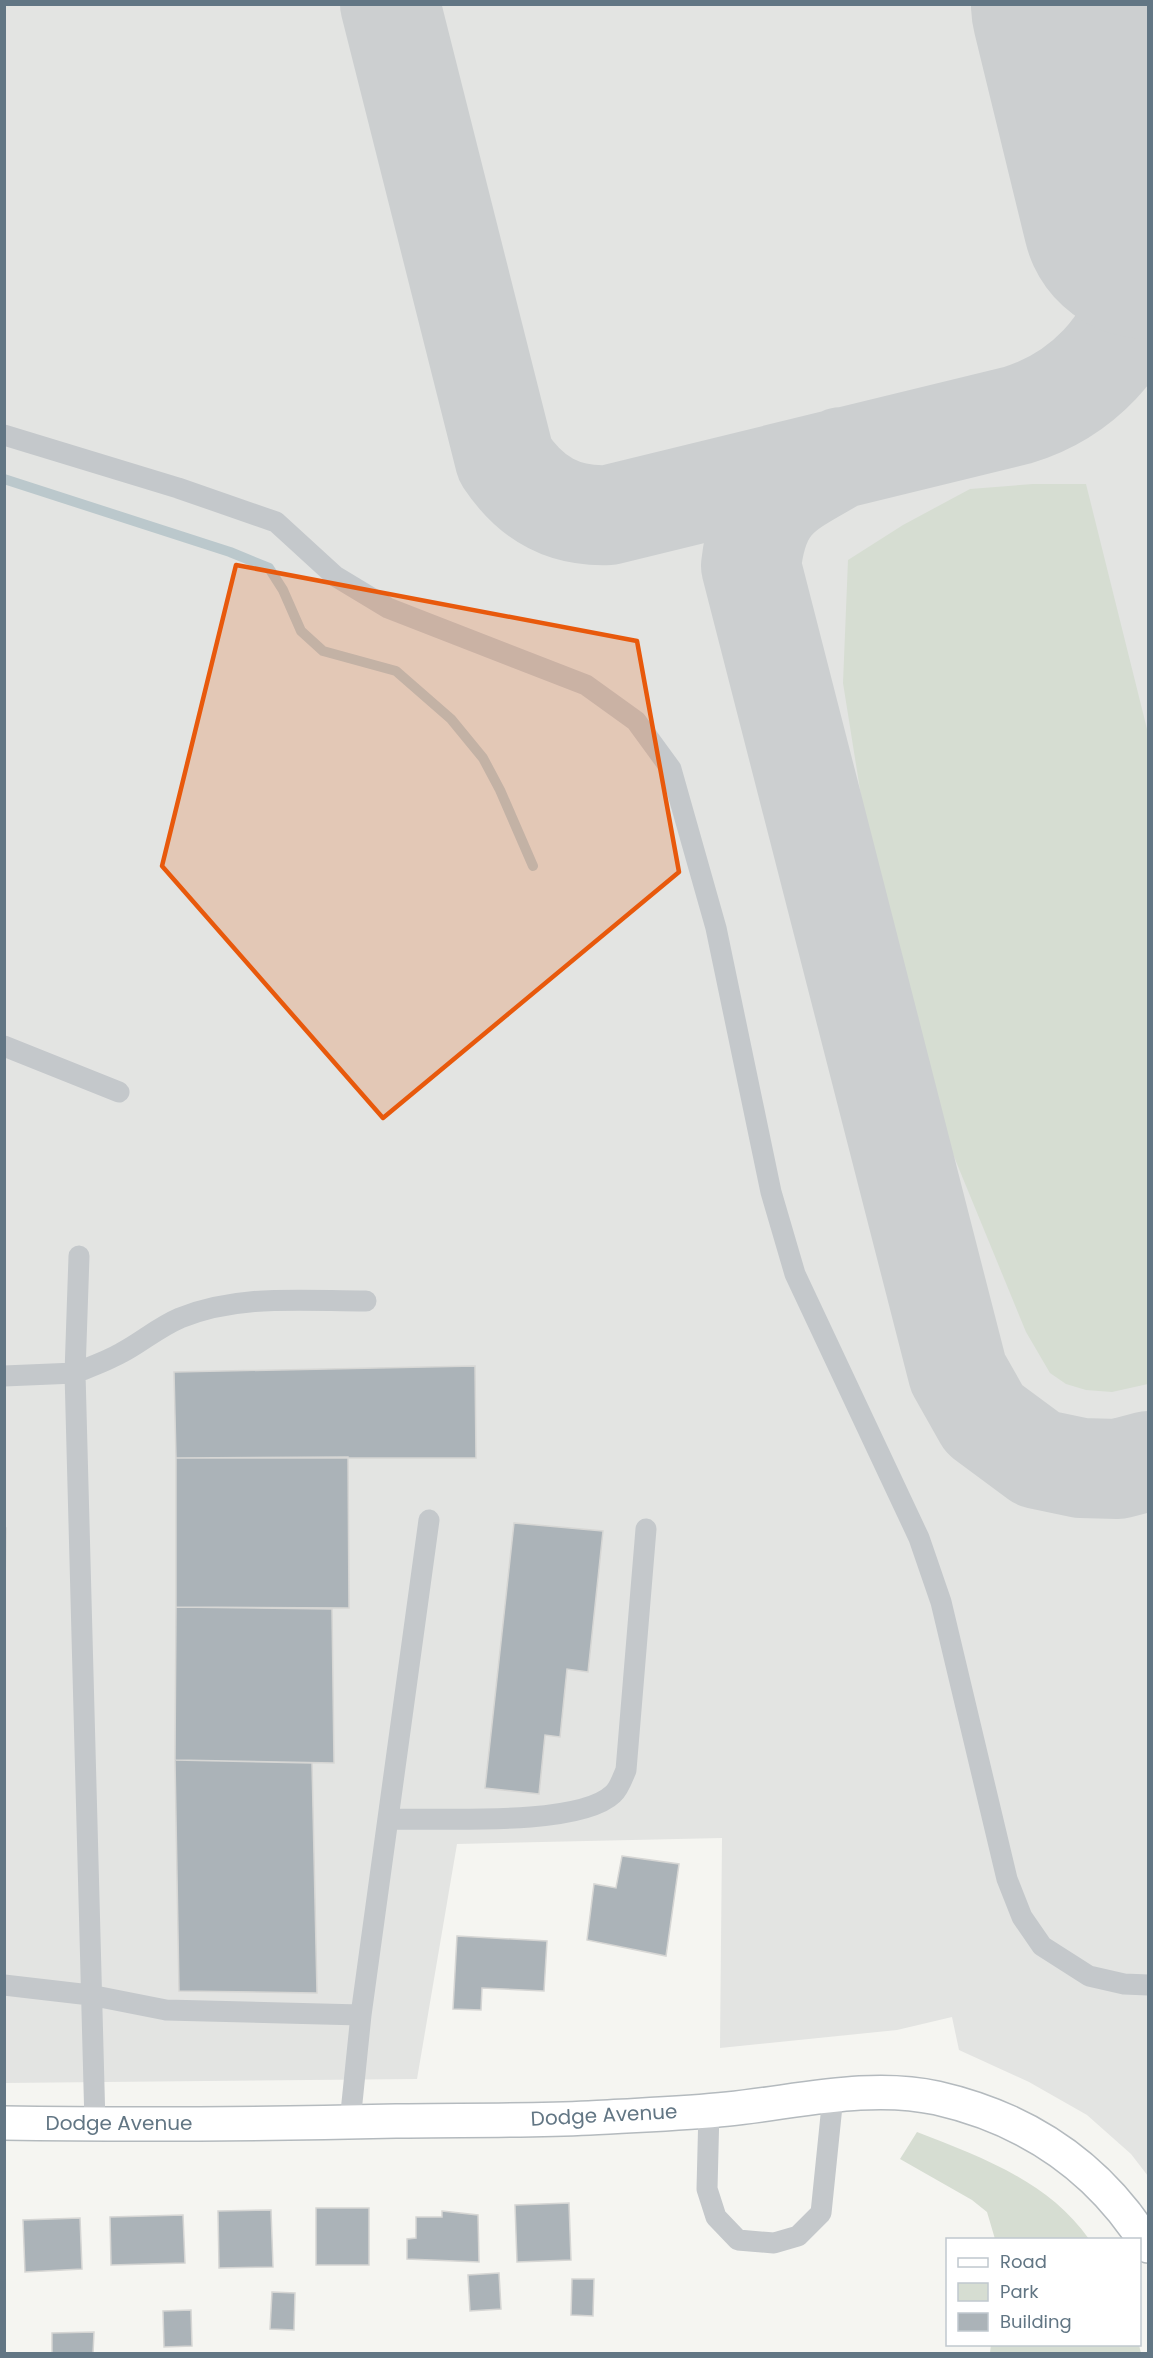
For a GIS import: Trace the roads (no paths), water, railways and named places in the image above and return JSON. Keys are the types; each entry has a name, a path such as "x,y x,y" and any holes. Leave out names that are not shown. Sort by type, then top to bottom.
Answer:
{"main road":[{"name":"Dodge Avenue","path":"4,2123 350,2122 585,2118 709,2110 833,2096 897,2092 935,2098 978,2109 1044,2138 1109,2191 1149,2246"}],"lane":[{"path":"4,435 178,488 276,522 335,576 388,608 586,685 636,721 654,745 671,769 716,928 771,1192 795,1274 914,1527 934,1580 1007,1880 1022,1917 1042,1946 1089,1976 1124,1984 1149,1985"},
{"path":"4,1046 119,1092"},
{"path":"79,1256 75,1373 95,2124"},
{"path":"4,1376 75,1373 122,1353 148,1334 180,1318 240,1301 366,1301"},
{"path":"350,2122 361,2015 429,1520"},
{"path":"388,1819 535,1817 587,1807 614,1794 626,1770 646,1529"},
{"path":"4,1985 90,1995 166,2010 361,2015"},
{"path":"709,2110 707,2189 716,2217 738,2240 774,2243 798,2236 821,2213 833,2096"}],"waterway":[{"path":"4,479 230,552 269,568 283,590 301,631 323,651 396,671 451,719 483,758 500,790 533,866"}]}
